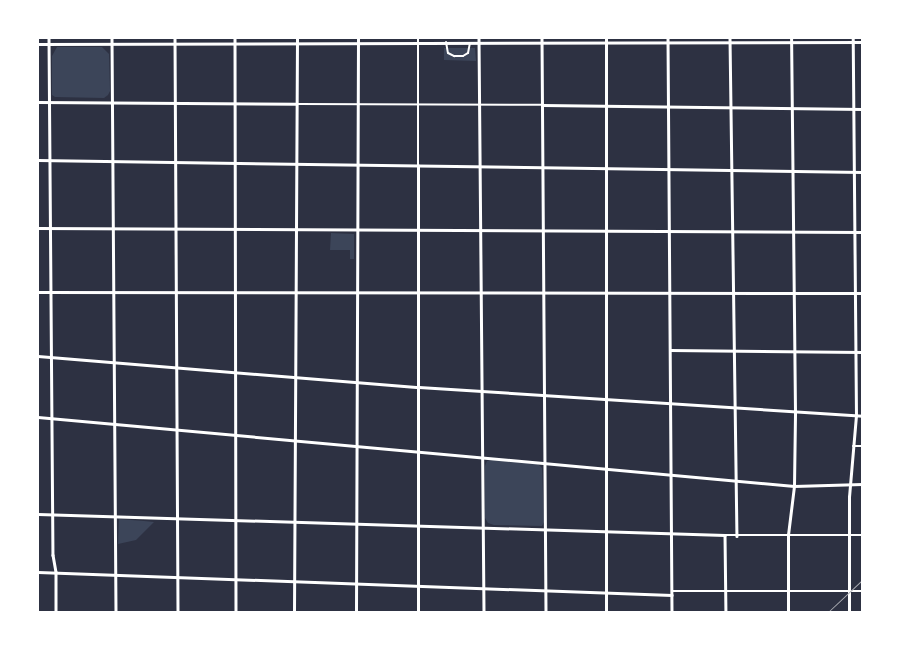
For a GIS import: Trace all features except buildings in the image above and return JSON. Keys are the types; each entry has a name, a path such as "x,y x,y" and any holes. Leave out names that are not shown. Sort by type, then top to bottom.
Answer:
{"street":[{"path":"49,38 51,357 56,612"},
{"path":"112,38 116,612"},
{"path":"175,38 178,612"},
{"path":"235,38 236,612"},
{"path":"294,612 297,38"},
{"path":"356,612 356,104 358,38"},
{"path":"418,38 418,612"},
{"path":"788,612 788,535 794,486 795,412 791,38"},
{"path":"38,44 418,43 470,42 479,40 730,40 791,42 853,40 862,42"},
{"path":"479,40 484,612"},
{"path":"542,40 546,612"},
{"path":"606,40 606,612"},
{"path":"668,40 672,612"},
{"path":"730,40 737,536"},
{"path":"849,612 850,484 856,416 853,40"},
{"path":"446,42 448,53 458,56 468,53 470,42"},
{"path":"38,102 606,105 862,109"},
{"path":"38,160 862,172"},
{"path":"38,228 862,232"},
{"path":"38,292 862,293"},
{"path":"670,350 862,352"},
{"path":"38,356 418,387 862,416"},
{"path":"38,417 671,476 794,486 862,484"},
{"path":"853,446 862,446"},
{"path":"38,514 725,536 862,535"},
{"path":"725,536 726,612"},
{"path":"38,572 178,575 672,595"},
{"path":"672,591 862,590"}],"shaded area":[{"path":"57,47 102,47 109,54 110,91 108,95 104,98 55,97 52,95 52,56"},
{"path":"444,48 475,48 476,61 444,60"},
{"path":"331,233 354,234 354,259 350,259 350,250 330,250"},
{"path":"487,461 538,464 542,468 544,522 542,526 494,525 488,523 485,518 485,466"},
{"path":"119,519 154,522 136,540 118,544"}],"railway":[{"path":"828,612 862,580"}]}
